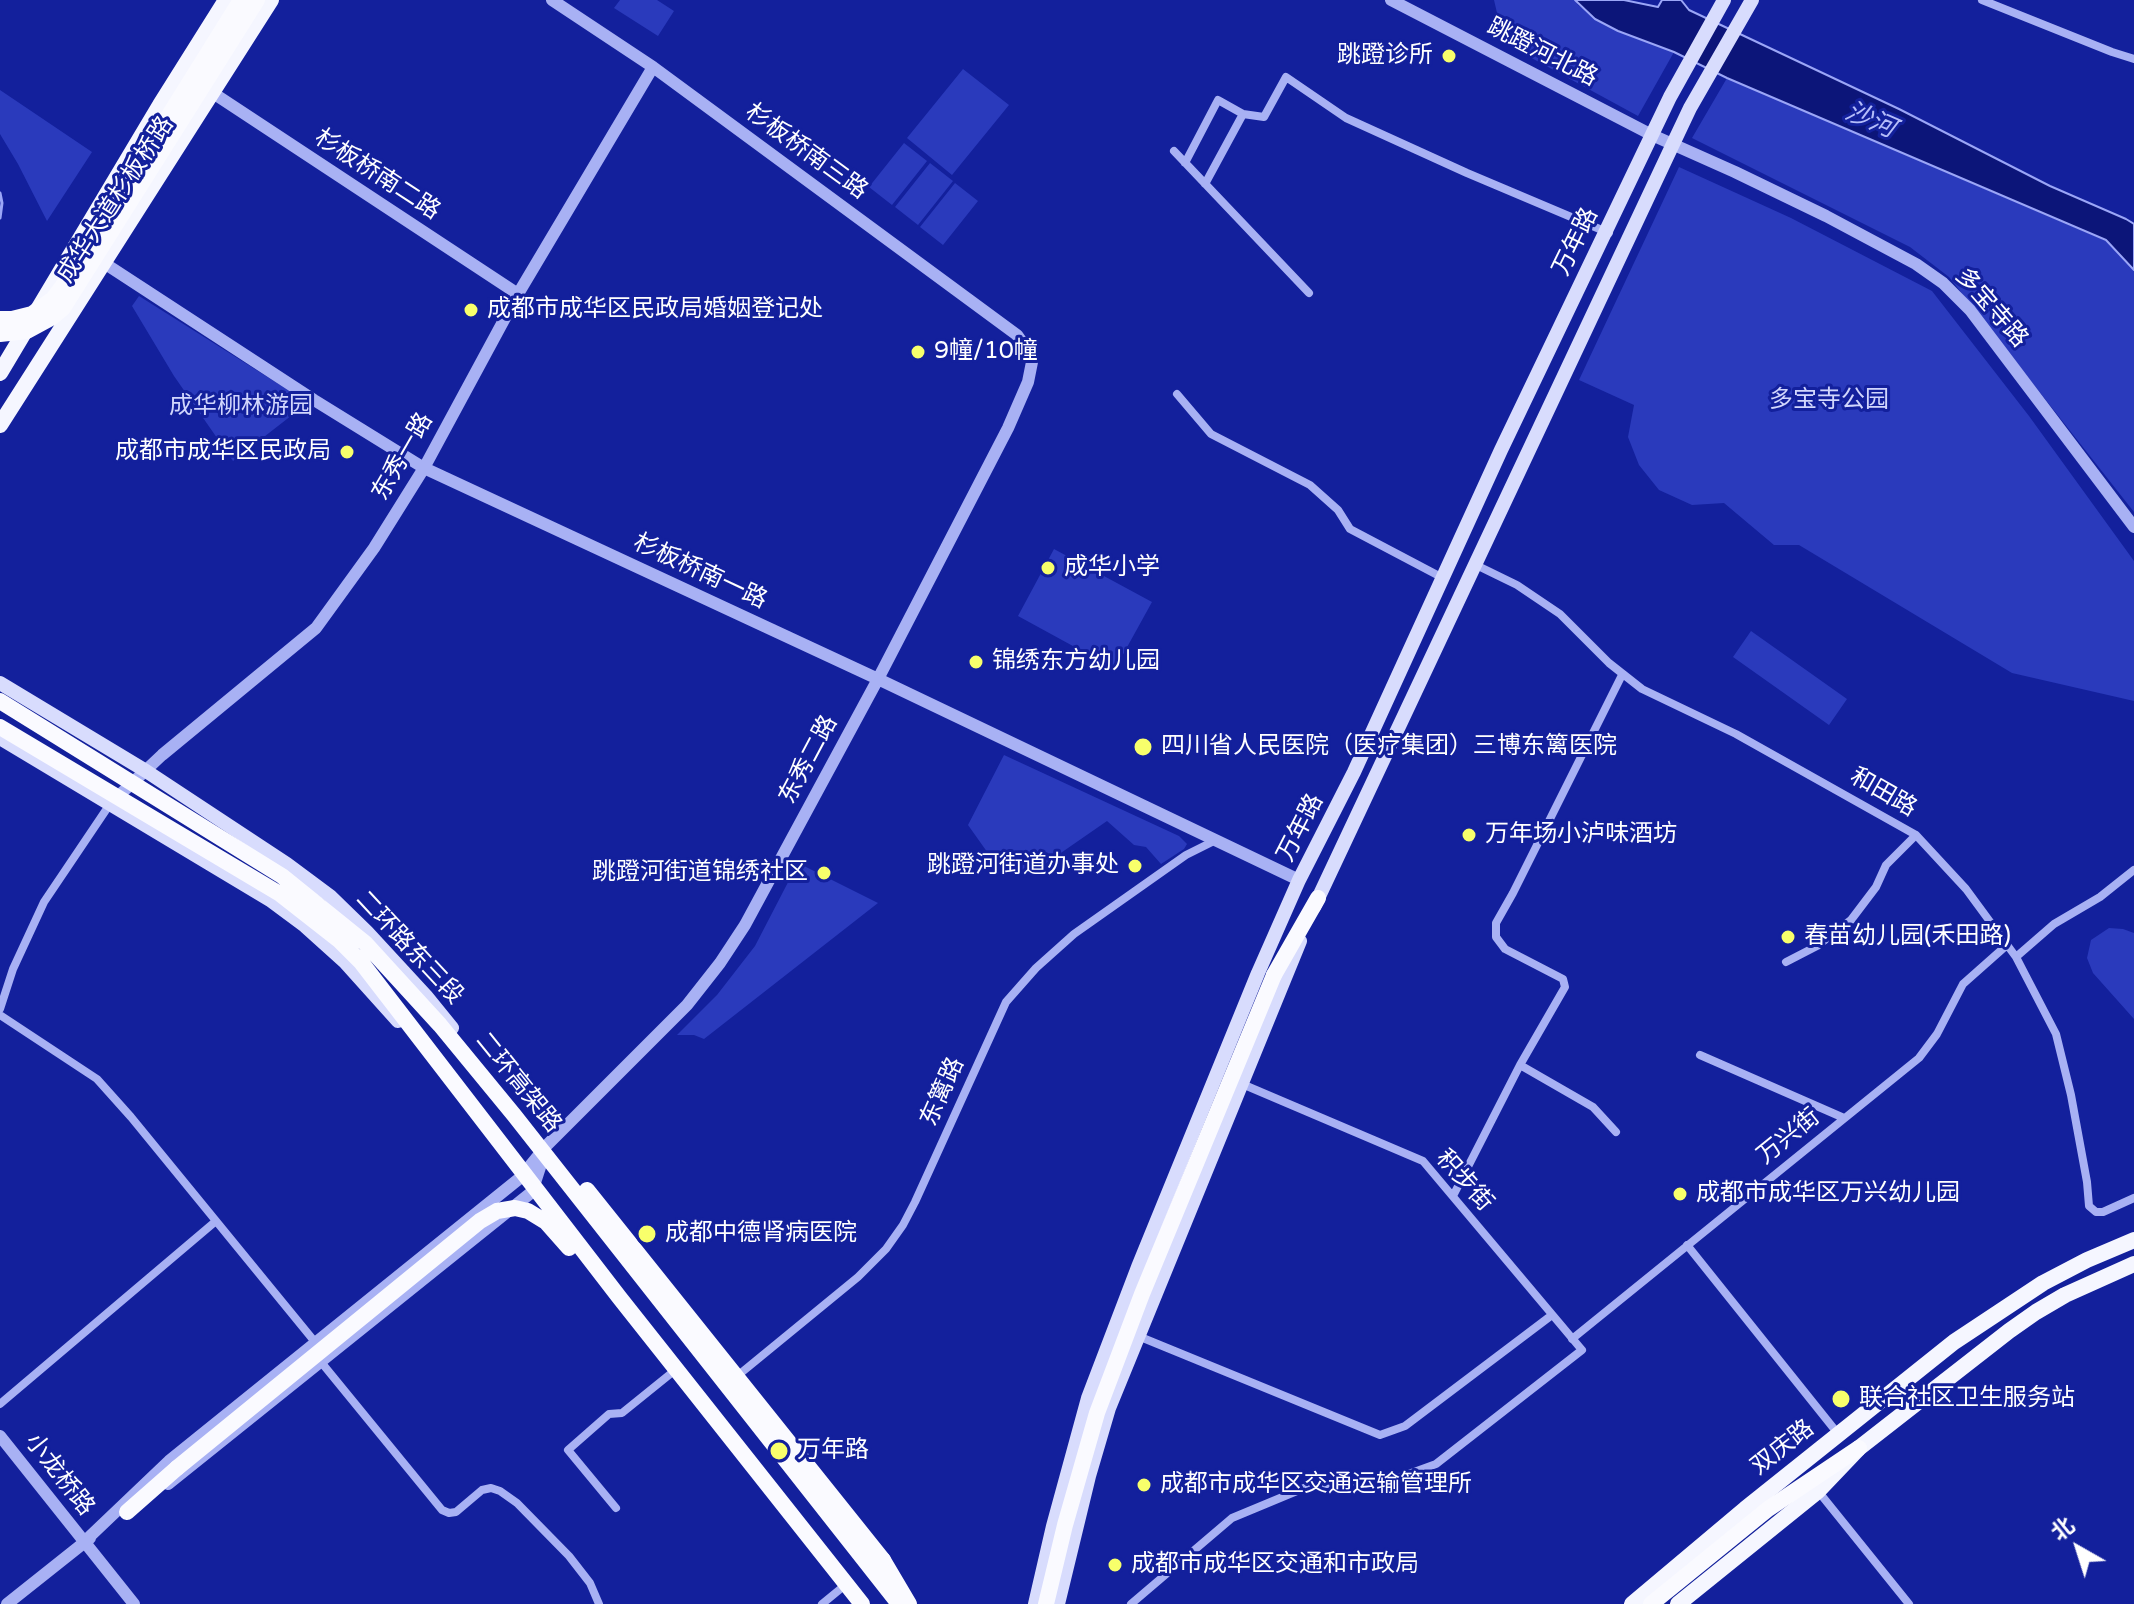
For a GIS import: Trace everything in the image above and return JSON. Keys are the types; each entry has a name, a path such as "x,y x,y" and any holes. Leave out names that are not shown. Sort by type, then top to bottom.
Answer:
{"highway":[{"path":"0,319 32,314 53,299 241,0"},
{"path":"0,334 27,331 63,308 257,0"},
{"name":"二环高架路","path":"0,701 282,876 365,943 540,1142 904,1604"},
{"name":"二环高架路","path":"0,727 280,894 340,941 361,962 860,1604"},
{"path":"1046,1604 1097,1413 1142,1294 1274,975 1318,898"},
{"path":"540,1142 579,1181 883,1560 904,1604"},
{"path":"127,1512 480,1221 497,1211 515,1208 528,1211 546,1222 619,1297"},
{"path":"1651,1604 1768,1509 1859,1448"}],"main road":[{"name":"成华大道杉板桥路","path":"0,373 226,0"},
{"name":"成华大道杉板桥路","path":"0,425 271,0"},
{"name":"万年路","path":"1035,1604 1088,1398 1258,973 1501,450 1608,233 1670,97 1724,0"},
{"name":"万年路","path":"1058,1604 1109,1408 1318,898 1690,108 1752,0"},
{"name":"二环路东三段","path":"0,683 146,771 287,864 349,913 426,996 727,1383 904,1604"},
{"path":"0,738 270,900 345,962 396,1018 860,1604"},
{"name":"双庆路","path":"1632,1604 1954,1342 2043,1283 2134,1240"},
{"name":"双庆路","path":"1678,1604 1818,1491 1859,1448 2036,1312 2065,1295 2134,1264"},
{"path":"1138,1267 1137,1277 1144,1286 1155,1285 1162,1276"}],"street":[{"name":"杉板桥南三路","path":"552,0 653,67 1017,335 1026,348"},
{"name":"跳蹬河北路","path":"1391,0 1673,144"},
{"path":"1982,0 2134,59"},
{"name":"东秀一路","path":"110,804 162,755 316,628 374,548 424,468 518,294 653,67"},
{"path":"1185,163 1218,100 1243,114 1264,117 1286,77 1346,118 1608,233"},
{"name":"杉板桥南二路","path":"213,93 518,294"},
{"path":"1205,184 1243,114"},
{"name":"多宝寺路","path":"1673,144 1826,216 1916,264 1943,283 1970,310 2134,527"},
{"path":"1174,151 1309,293"},
{"name":"杉板桥南一路","path":"104,263 424,468 878,679 1299,880"},
{"name":"东秀二路","path":"84,1542 169,1461 520,1178 540,1142 687,1005 745,925 878,679 1008,428 1028,382 1032,362 1026,348"},
{"path":"1177,394 1211,434 1310,485 1338,510 1350,529 1443,578"},
{"name":"和田路","path":"1476,565 1517,585 1560,614 1622,675 1642,689 1750,741 1916,835 1966,889 2016,957 2056,1034 2071,1095 2089,1206 2096,1212 2103,1212 2134,1198"},
{"path":"1453,1196 1520,1065 1565,987 1563,979 1505,949 1496,937 1496,923 1622,675"},
{"path":"110,804 44,902 13,969 0,1012 97,1079 315,1342"},
{"path":"1786,962 1817,946 1851,920 1876,887 1886,865 1916,835"},
{"name":"东篱路","path":"727,1383 858,1277 886,1249 915,1202 1006,1002 1036,968 1074,934 1186,855 1216,840"},
{"path":"2016,957 2054,924 2100,897 2134,870"},
{"name":"万兴街","path":"1572,1339 1919,1058 1937,1034 1963,984 2007,945"},
{"path":"1700,1055 1844,1118"},
{"path":"1520,1065 1593,1107 1616,1132"},
{"name":"积步街","path":"1242,1084 1423,1161 1572,1339"},
{"path":"7,1604 84,1542 183,1474 532,1192 540,1142"},
{"path":"0,1404 216,1221"},
{"path":"1687,1245 1839,1435"},
{"path":"1137,1336 1380,1435 1405,1426 1552,1315"},
{"path":"1131,1604 1232,1518 1309,1486 1392,1480 1436,1464 1582,1350 1572,1339"},
{"path":"321,1362 442,1510 456,1512 482,1490 491,1488 500,1491 517,1503 569,1556 590,1583 599,1604"},
{"path":"616,1508 568,1450 609,1414 622,1413 674,1371"},
{"name":"小龙桥路","path":"3,1445 134,1604"},
{"path":"1818,1491 1909,1604"},
{"path":"822,1604 844,1586"}],"green space":[{"path":"620,0 657,0 674,11 658,36 614,8"},
{"path":"1494,0 1575,0 1618,31 1674,52 1638,116 1504,43"},
{"path":"963,69 1009,105 952,175 907,138"},
{"path":"1727,78 2106,241 2134,270 2134,512 1949,277 1910,247 1692,138"},
{"path":"0,90 92,152 47,221 0,134"},
{"path":"904,143 927,161 892,205 869,187"},
{"path":"930,163 953,181 918,225 895,207"},
{"name":"多宝寺公园","path":"1679,167 1791,218 1932,291 2029,416 2134,561 2134,701 2012,673 1799,545 1774,545 1724,503 1692,505 1659,490 1639,465 1628,437 1634,405 1579,380"},
{"path":"955,183 978,201 943,245 920,227"},
{"name":"成华柳林游园","path":"139,296 296,395 305,405 233,461 174,376 132,306"},
{"path":"1054,549 1152,602 1115,669 1018,616"},
{"path":"1751,631 1847,699 1829,725 1733,657"},
{"path":"1004,755 1179,836 1187,844 1161,864 1146,847 1134,845 1107,821 1042,866 1014,875 990,856 968,825"},
{"path":"798,863 878,903 704,1039 694,1035 677,1035 717,995 755,946"},
{"path":"2109,928 2134,933 2134,1019 2093,973 2087,958 2091,940"}],"water":[{"name":"沙河","path":"1575,0 1624,0 1658,7 1662,0 1681,0 1689,10 1899,109 2050,186 2126,219 2134,224 2134,270 2106,240 1727,78 1674,52 1618,31 1595,19"}],"waterway":[{"path":"0,193 0,218"}],"place":[{"name":"跳蹬诊所","path":"1449,56"},
{"name":"成都市成华区民政局婚姻登记处","path":"471,310"},
{"name":"9幢/10幢","path":"918,352"},
{"name":"成都市成华区民政局","path":"347,452"},
{"name":"成华小学","path":"1048,568"},
{"name":"锦绣东方幼儿园","path":"976,662"},
{"name":"四川省人民医院（医疗集团）三博东篱医院","path":"1143,747"},
{"name":"万年场小泸味酒坊","path":"1469,835"},
{"name":"跳蹬河街道办事处","path":"1135,866"},
{"name":"跳蹬河街道锦绣社区","path":"824,873"},
{"name":"春苗幼儿园(禾田路)","path":"1788,937"},
{"name":"成都市成华区万兴幼儿园","path":"1680,1194"},
{"name":"成都中德肾病医院","path":"647,1234"},
{"name":"联合社区卫生服务站","path":"1841,1399"},
{"name":"万年路","path":"779,1451"},
{"name":"成都市成华区交通运输管理所","path":"1144,1485"},
{"name":"成都市成华区交通和市政局","path":"1115,1565"}]}
